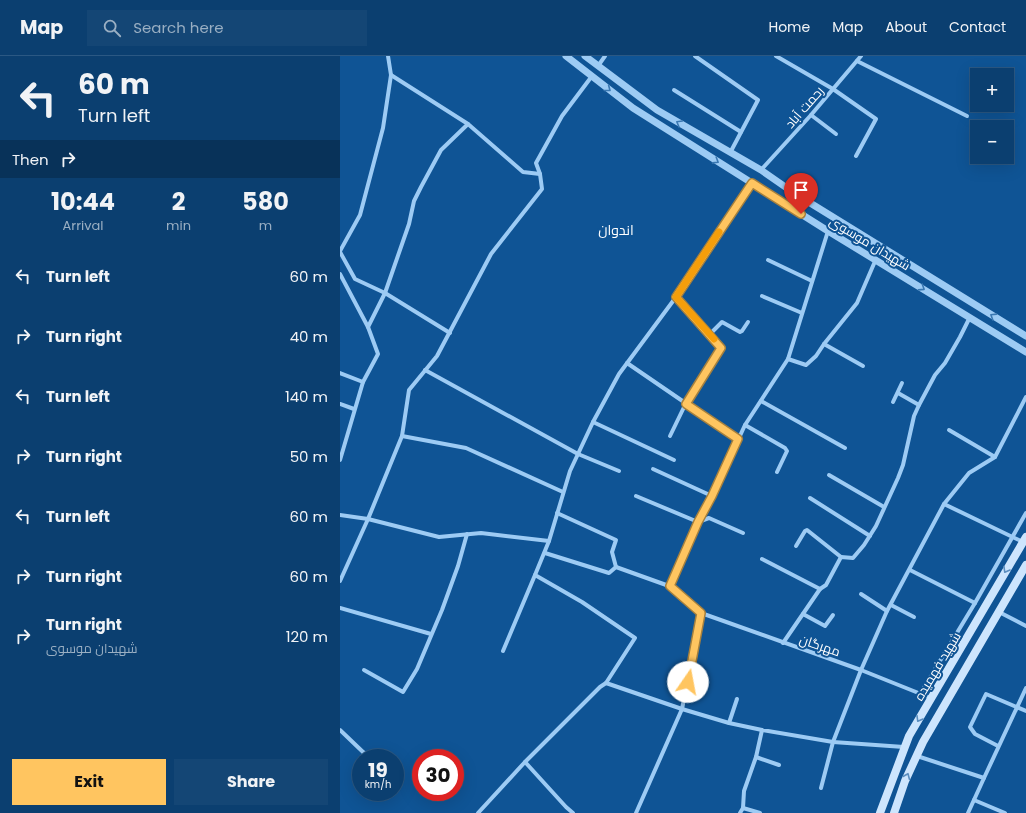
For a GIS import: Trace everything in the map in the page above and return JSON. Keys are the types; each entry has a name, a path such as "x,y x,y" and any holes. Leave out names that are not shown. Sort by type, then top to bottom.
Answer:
{"main road":[{"name":"شهید فهمیده","path":"880,813 909,736 1024,539"},
{"name":"شهید فهمیده","path":"894,813 905,781 916,756 943,706 1026,566"},
{"path":"972,629 976,636 981,637 985,635"},
{"path":"962,647 969,648 974,654"}],"street":[{"path":"388,56 391,75 383,128 360,215 340,252 355,278 385,293 450,333"},
{"name":"شهیدان موسوی","path":"566,56 633,108 828,231 1026,352"},
{"name":"شهیدان موسوی","path":"585,56 657,110 761,170 794,193 1026,336"},
{"path":"598,66 604,56"},
{"path":"695,56 758,100 730,153"},
{"path":"776,56 781,57 833,89 876,119 856,156"},
{"name":"رحمت آباد","path":"761,170 811,115 861,56"},
{"path":"857,61 967,116"},
{"path":"391,75 468,124 523,172 540,174"},
{"path":"340,581 368,519 402,436 409,390 437,356 491,254 542,189 540,174 536,163 562,116 592,76"},
{"path":"674,90 741,132"},
{"path":"811,115 836,134"},
{"path":"368,327 385,293 409,224 414,201 441,150 468,124"},
{"path":"503,651 545,553 570,471 619,374 676,297 752,183"},
{"path":"670,586 698,522 712,496 745,425 788,359 828,231"},
{"path":"788,359 806,365 816,356 857,302 876,259"},
{"path":"768,260 812,281"},
{"path":"340,274 368,327 378,354 363,382 340,460"},
{"path":"762,296 802,314"},
{"path":"670,436 686,404 721,348 676,297"},
{"path":"796,546 807,530 841,557 854,558 876,526 903,465 914,416 919,405 931,381 945,363 970,317"},
{"path":"710,334 722,322 740,332 748,322"},
{"path":"824,344 863,366"},
{"path":"627,363 738,439"},
{"path":"425,370 578,454 619,471"},
{"path":"340,373 363,382"},
{"path":"893,402 902,383"},
{"path":"898,393 919,405"},
{"path":"821,788 833,742 861,670 887,611 944,504 969,473 995,457 1026,397"},
{"path":"761,401 845,448"},
{"path":"340,404 354,409"},
{"path":"594,422 674,460"},
{"path":"745,425 785,448 787,451 777,472"},
{"path":"949,430 995,457"},
{"path":"402,436 466,448 563,492"},
{"path":"653,469 712,496"},
{"path":"829,475 884,506"},
{"path":"636,496 698,522 709,518 743,533"},
{"path":"810,498 870,536"},
{"path":"944,504 1012,537 1024,539"},
{"path":"557,513 616,540 612,552 616,567"},
{"path":"920,694 975,603 1026,513"},
{"path":"340,515 368,519 439,536 481,533 549,541"},
{"path":"364,670 403,692 417,669 445,603 467,534"},
{"path":"545,553 609,573 616,567"},
{"path":"783,643 820,589 826,585 841,557"},
{"path":"762,559 820,589"},
{"path":"616,567 670,586 701,613 682,710 636,813"},
{"path":"910,570 975,603"},
{"path":"478,813 525,762 600,687 606,683 635,638 582,602 535,575"},
{"path":"861,594 887,611"},
{"path":"891,605 914,617"},
{"path":"340,608 431,634"},
{"path":"999,612 1026,626"},
{"name":"مهرگان","path":"701,613 861,670 931,698"},
{"path":"803,614 825,626 833,615"},
{"path":"606,683 682,710 729,723 833,742 905,747"},
{"path":"968,813 1026,688"},
{"path":"998,746 975,734 970,727 986,694 1026,712"},
{"path":"729,723 737,699"},
{"path":"340,730 360,749"},
{"path":"740,813 743,808 744,791 756,757 762,730"},
{"path":"916,756 984,778"},
{"path":"756,757 779,765"},
{"path":"525,762 566,808 573,813"},
{"path":"974,800 1005,813"},
{"path":"743,808 760,813"}],"slow traffic":[{"path":"714,339 676,297 719,232"}],"district":[{"name":"اندوان","path":"616,230"}],"route":[{"path":"688,682 701,613 670,586 698,522 712,496 738,439 686,404 721,348 676,297 752,183 801,214"}]}
